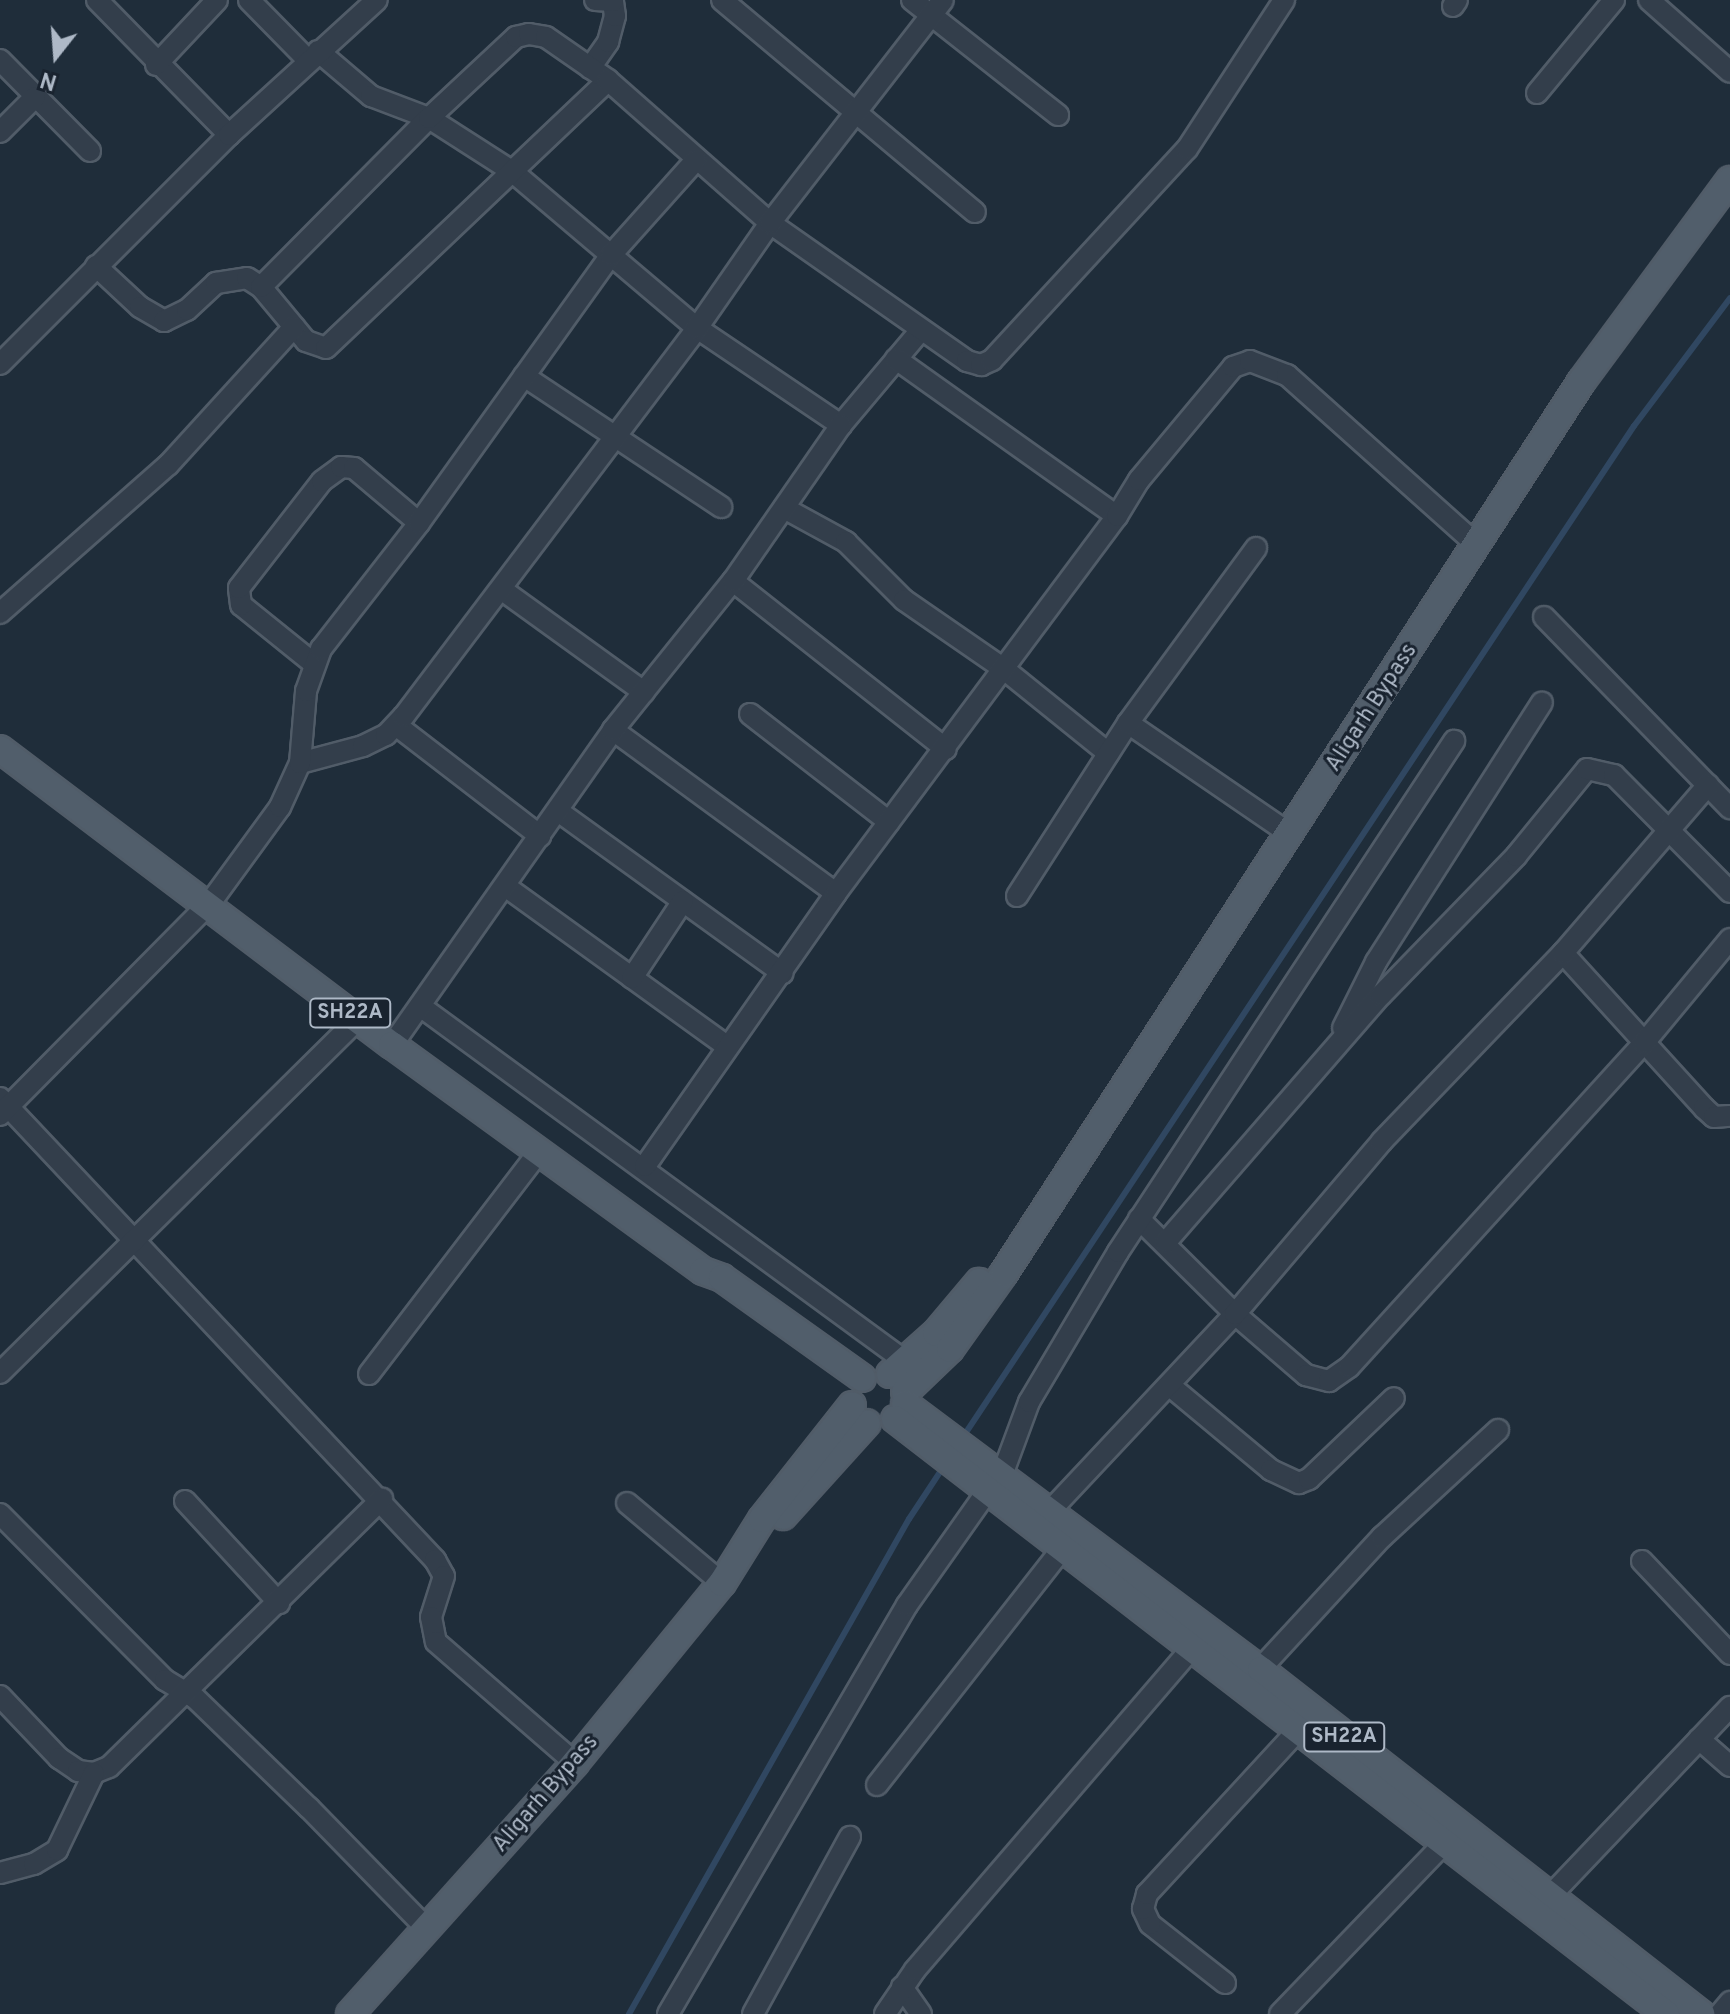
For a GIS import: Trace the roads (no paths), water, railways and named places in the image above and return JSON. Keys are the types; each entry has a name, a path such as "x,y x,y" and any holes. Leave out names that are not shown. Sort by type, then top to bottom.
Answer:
{"main road":[{"name":"Aligarh Bypass","path":"904,1400 936,1333 991,1266 1021,1241 1290,834 1609,341 1730,180"},
{"name":"SH22A","path":"0,749 210,903 392,1045 703,1271 722,1278 858,1400"},
{"path":"878,1372 904,1400 879,1426 858,1400 878,1372"},
{"name":"Aligarh Bypass","path":"350,2014 575,1763 727,1575 762,1519 858,1400"},
{"name":"SH22A","path":"904,1400 1063,1548 1194,1646 1253,1678 1299,1729 1453,1835 1551,1895 1665,2008"},
{"name":"SH22A","path":"986,1476 1050,1511 1665,2008 1701,2014"}],"street":[{"path":"97,0 156,65 229,135"},
{"path":"156,65 217,0"},
{"path":"249,0 313,56 371,96 429,118 513,172 697,328 841,425"},
{"path":"590,68 613,28 609,0"},
{"path":"722,0 975,212"},
{"path":"912,0 937,7 1058,115"},
{"path":"261,287 429,118 516,37 546,37 608,80 770,223 967,361 981,365 992,360 1187,149 1284,0"},
{"path":"1537,93 1614,0"},
{"path":"1649,0 1730,72"},
{"path":"0,364 229,135 367,3"},
{"path":"300,763 363,746 396,725 697,328 770,223 937,7"},
{"path":"0,60 90,151"},
{"path":"96,266 140,307 164,321 175,319 216,283 230,277 247,278 261,287 313,347 331,345 608,80"},
{"path":"0,132 35,97"},
{"path":"575,1763 436,1642 431,1617 444,1576 382,1499 135,1239 3,1107 210,903 280,807 300,763 313,663 419,523 611,255 696,160"},
{"path":"0,613 168,465 294,327"},
{"path":"392,1045 613,730 733,581 841,425 921,330"},
{"path":"896,359 1117,516"},
{"path":"645,1166 727,1046 783,973 836,893 946,749 1169,440 1233,367 1250,361 1287,375 1477,545"},
{"path":"524,376 721,507"},
{"path":"313,663 246,610 239,599 239,588 322,481 341,467 354,468 419,523"},
{"path":"784,508 846,542 904,600 1004,669 1108,753"},
{"path":"1017,896 1128,723 1256,548"},
{"path":"733,581 946,749"},
{"path":"501,589 644,692"},
{"path":"1544,617 1730,808"},
{"path":"1336,1046 1376,962 1542,702"},
{"path":"750,714 889,822"},
{"path":"1128,723 1290,834"},
{"path":"396,725 540,836"},
{"path":"613,730 836,893"},
{"path":"668,2014 907,1605 1139,1219 1454,741"},
{"path":"1166,1242 1336,1046 1516,856 1587,769 1614,775 1668,833 1730,892"},
{"path":"1050,1511 1235,1314 1382,1141 1563,953 1708,785"},
{"path":"558,811 783,973"},
{"path":"505,886 727,1046"},
{"path":"632,978 683,901"},
{"path":"1139,1219 1166,1242 1235,1314 1306,1375 1317,1382 1339,1376 1644,1043 1730,939"},
{"path":"1563,953 1644,1043 1722,1117 1730,1132"},
{"path":"420,1006 645,1166 904,1400"},
{"path":"0,1373 358,1019"},
{"path":"369,1374 539,1152"},
{"path":"1169,1385 1271,1470 1299,1483 1394,1398"},
{"path":"1253,1678 1382,1537 1498,1430"},
{"path":"0,1696 59,1758 78,1771 94,1773 120,1760 183,1691 279,1603 382,1499"},
{"path":"185,1501 279,1603"},
{"path":"627,1503 727,1575"},
{"path":"0,1514 165,1680 183,1691 309,1808 428,1930"},
{"path":"877,1785 1063,1548"},
{"path":"1642,1561 1730,1654"},
{"path":"885,2014 902,1987 1194,1646"},
{"path":"1551,1895 1730,1707"},
{"path":"1225,1983 1150,1924 1143,1909 1147,1894 1299,1729"},
{"path":"1699,1739 1730,1766"},
{"path":"0,1873 34,1864 57,1850 94,1773"},
{"path":"1280,2014 1453,1835"},
{"path":"753,2014 850,1837"},
{"path":"902,1987 921,2014"},
{"path":"1720,2014 1730,2002"}],"waterway":[{"path":"961,1440 1634,426 1730,298"},
{"path":"629,2014 909,1519 944,1466"}]}
